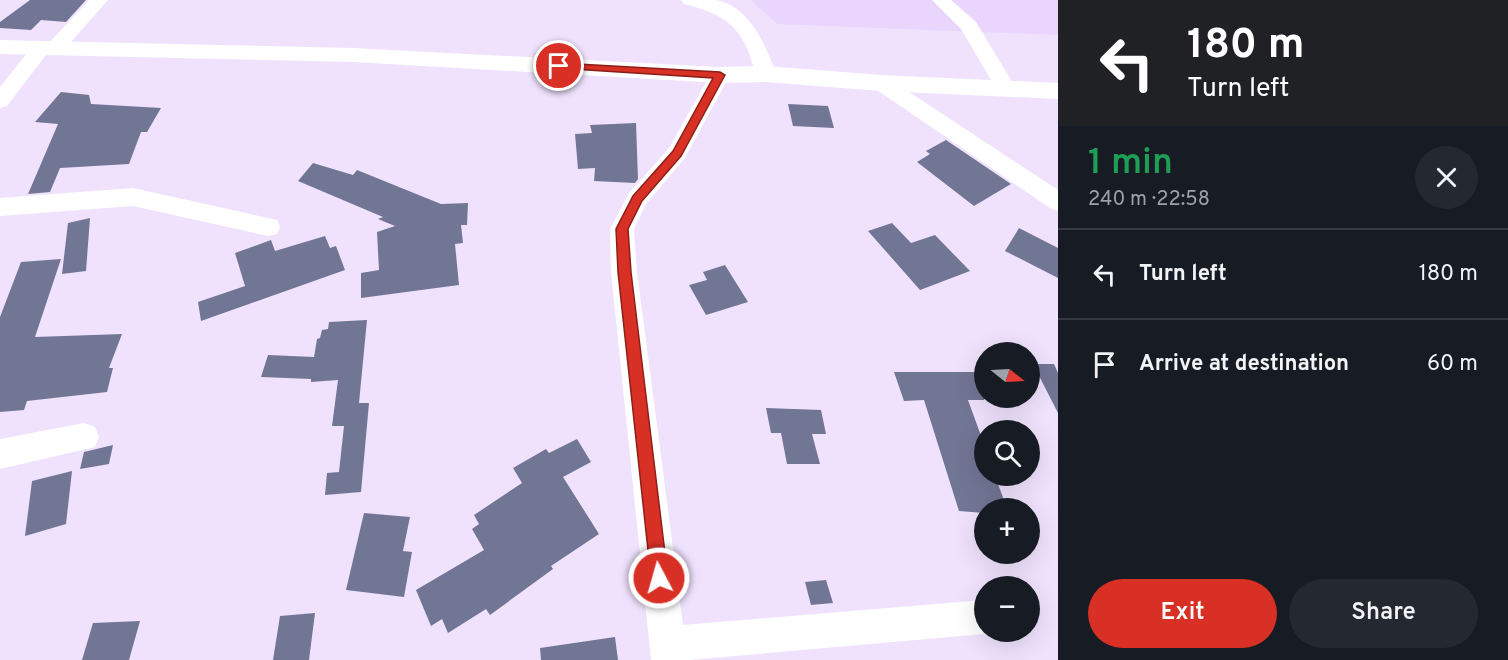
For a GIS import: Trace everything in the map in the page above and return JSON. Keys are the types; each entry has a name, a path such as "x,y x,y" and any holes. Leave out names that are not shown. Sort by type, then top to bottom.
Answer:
{"highway":[{"path":"0,46 353,55 720,75 766,74 881,83 1058,92"}],"street":[{"path":"0,101 49,47 99,0"},
{"path":"690,0 704,2 728,12 746,27 757,45 766,74"},
{"path":"941,0 969,26 1007,90"},
{"path":"720,75 677,153 637,199 622,229 624,272 668,652 974,618"},
{"path":"881,83 1058,202"},
{"path":"0,207 133,197 268,227"},
{"path":"0,454 84,437"}],"shaded area":[{"path":"751,0 1058,0 1058,35 777,24"}],"building":[{"path":"30,0 86,0 66,22 41,20 31,30 0,28 0,22"},
{"path":"61,92 89,95 91,104 161,108 147,132 141,132 129,164 60,168 50,192 28,194 58,124 35,122"},
{"path":"788,104 828,106 834,128 793,126"},
{"path":"636,123 638,179 635,183 594,181 595,168 578,169 575,134 592,133 590,125"},
{"path":"946,140 1011,184 974,206 917,162 930,154 926,151"},
{"path":"313,163 353,175 357,170 441,204 468,203 467,225 461,225 463,243 455,244 459,285 361,298 361,273 379,270 377,232 395,226 378,219 383,217 298,181"},
{"path":"90,218 86,271 62,274 68,223"},
{"path":"892,223 911,243 935,235 970,271 920,290 868,231"},
{"path":"1019,228 1058,248 1058,278 1005,251"},
{"path":"325,236 330,248 336,246 345,270 201,321 198,302 245,286 235,253 271,240 275,251"},
{"path":"61,259 35,337 122,334 109,368 113,368 107,392 27,401 24,410 0,412 0,317 21,262"},
{"path":"725,265 748,302 706,315 689,285 707,280 703,272"},
{"path":"367,320 359,403 369,403 361,492 325,495 327,473 339,472 344,426 332,426 338,380 311,382 311,379 261,377 268,355 314,357 317,339 320,338 322,330 328,329 329,322"},
{"path":"1040,364 1054,364 1058,373 1058,413 1040,378"},
{"path":"894,372 974,372 974,400 968,400 975,420 974,486 999,486 1003,498 974,498 974,512 959,511 924,400 904,401"},
{"path":"766,408 821,410 826,434 812,434 820,464 787,464 781,433 771,433"},
{"path":"577,439 591,462 563,477 599,534 551,566 553,569 490,615 486,609 448,633 442,619 431,626 416,590 484,550 472,529 479,524 474,515 522,483 513,468 546,449 549,453"},
{"path":"113,445 109,464 80,469 84,452"},
{"path":"72,471 66,524 25,536 32,481"},
{"path":"364,513 410,517 403,551 412,552 404,597 346,590"},
{"path":"826,580 833,603 811,605 805,582"},
{"path":"315,613 309,660 273,660 280,616"},
{"path":"140,621 129,660 82,660 93,623"},
{"path":"615,637 618,660 541,660 540,648"}],"route":[{"path":"559,66 720,75 677,153 637,199 622,229 624,272 659,578"}]}
